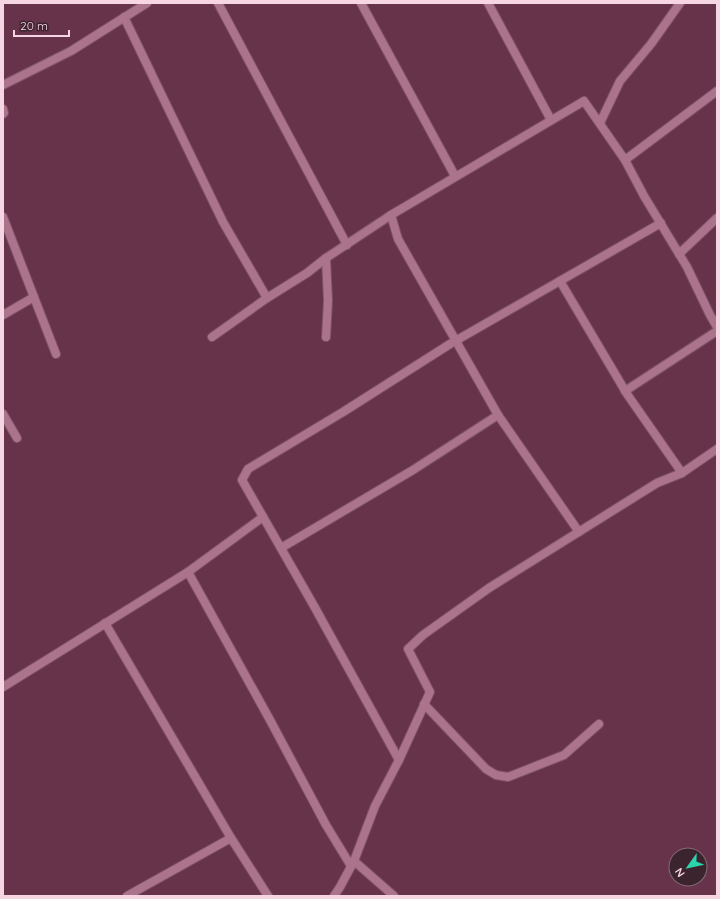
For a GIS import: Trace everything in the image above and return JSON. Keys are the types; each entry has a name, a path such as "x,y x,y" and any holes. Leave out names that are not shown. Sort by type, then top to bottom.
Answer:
{"street":[{"path":"3,85 70,50 147,3"},
{"path":"218,3 347,244"},
{"path":"361,3 455,176"},
{"path":"488,3 551,120"},
{"path":"600,123 620,81 651,44 680,3"},
{"path":"124,17 223,222 267,298"},
{"path":"625,160 669,125 717,91"},
{"path":"212,337 267,298 307,273 326,258 391,215 584,101 625,160 644,196 679,254 717,328"},
{"path":"3,109 3,114"},
{"path":"391,215 398,239 498,414 579,532"},
{"path":"3,217 56,354"},
{"path":"679,254 717,218"},
{"path":"399,760 242,480 248,469 343,412 456,341 661,223"},
{"path":"326,258 328,301 326,337"},
{"path":"560,281 625,391 682,473"},
{"path":"3,315 34,297"},
{"path":"625,391 717,331"},
{"path":"3,414 18,438"},
{"path":"281,548 414,470 498,414"},
{"path":"334,896 352,863 375,806 399,760 430,692 408,648 423,635 489,588 658,483 682,473 717,449"},
{"path":"3,686 188,572 263,517"},
{"path":"188,572 326,825 352,863 394,896"},
{"path":"105,624 231,838 268,896"},
{"path":"424,704 486,770 496,775 508,777 564,755 599,724"},
{"path":"127,896 231,838"}]}
